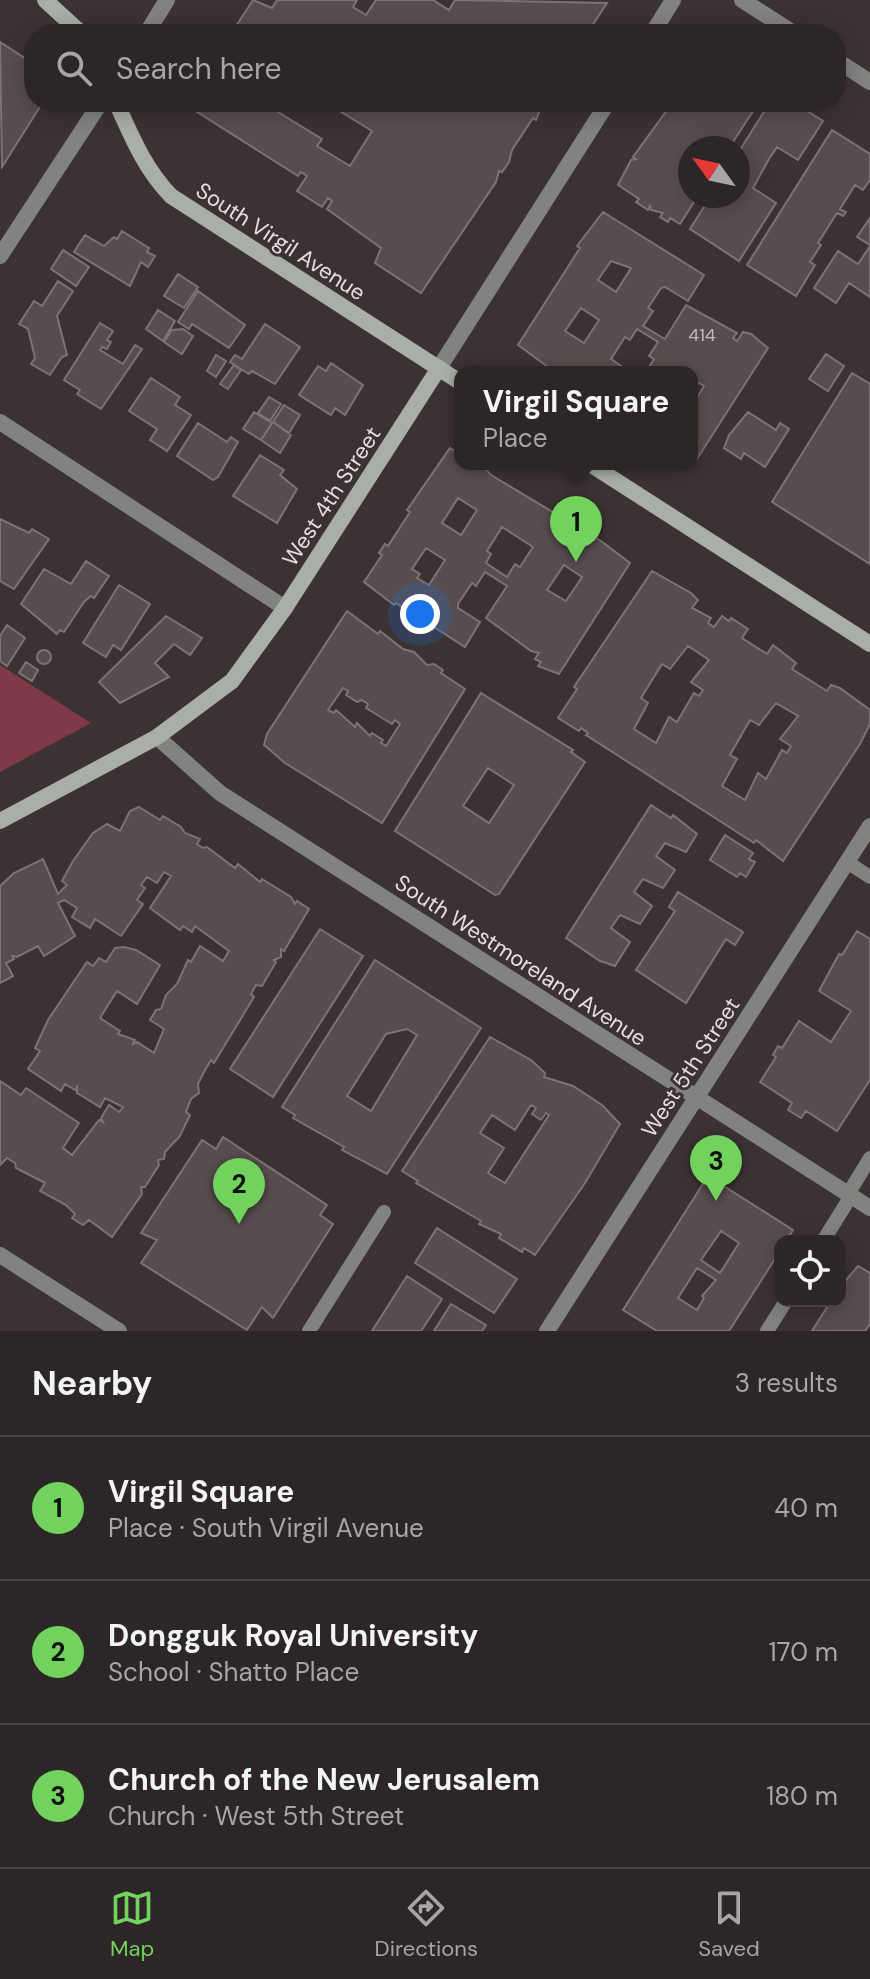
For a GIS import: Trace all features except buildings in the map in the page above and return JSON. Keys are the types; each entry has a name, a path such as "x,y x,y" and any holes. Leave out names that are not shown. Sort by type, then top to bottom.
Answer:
{"main road":[{"path":"45,0 71,24"},
{"name":"South Virgil Avenue","path":"121,112 145,165 171,196 454,378"},
{"name":"West 4th Street","path":"0,821 157,737 232,681 285,608 439,368"},
{"path":"599,470 870,644"}],"street":[{"path":"152,24 167,0"},
{"path":"658,24 673,0"},
{"path":"742,0 779,24"},
{"path":"846,66 870,82"},
{"path":"0,256 94,112"},
{"name":"West 4th Street","path":"439,368 602,112"},
{"path":"0,422 285,608"},
{"name":"South Westmoreland Avenue","path":"157,737 220,793 870,1208"},
{"name":"West 5th Street","path":"547,1331 870,826"},
{"path":"0,1255 119,1331"}],"lane":[{"path":"847,862 870,877"},
{"path":"826,1235 870,1158"},
{"path":"309,1331 384,1212"},
{"path":"767,1331 782,1307"}],"shaded area":[{"path":"0,665 91,723 0,772"}],"place":[{"name":"Virgil Square","path":"576,562"},
{"name":"Church of the New Jerusalem","path":"716,1201"},
{"name":"Dongguk Royal University","path":"239,1224"}]}
